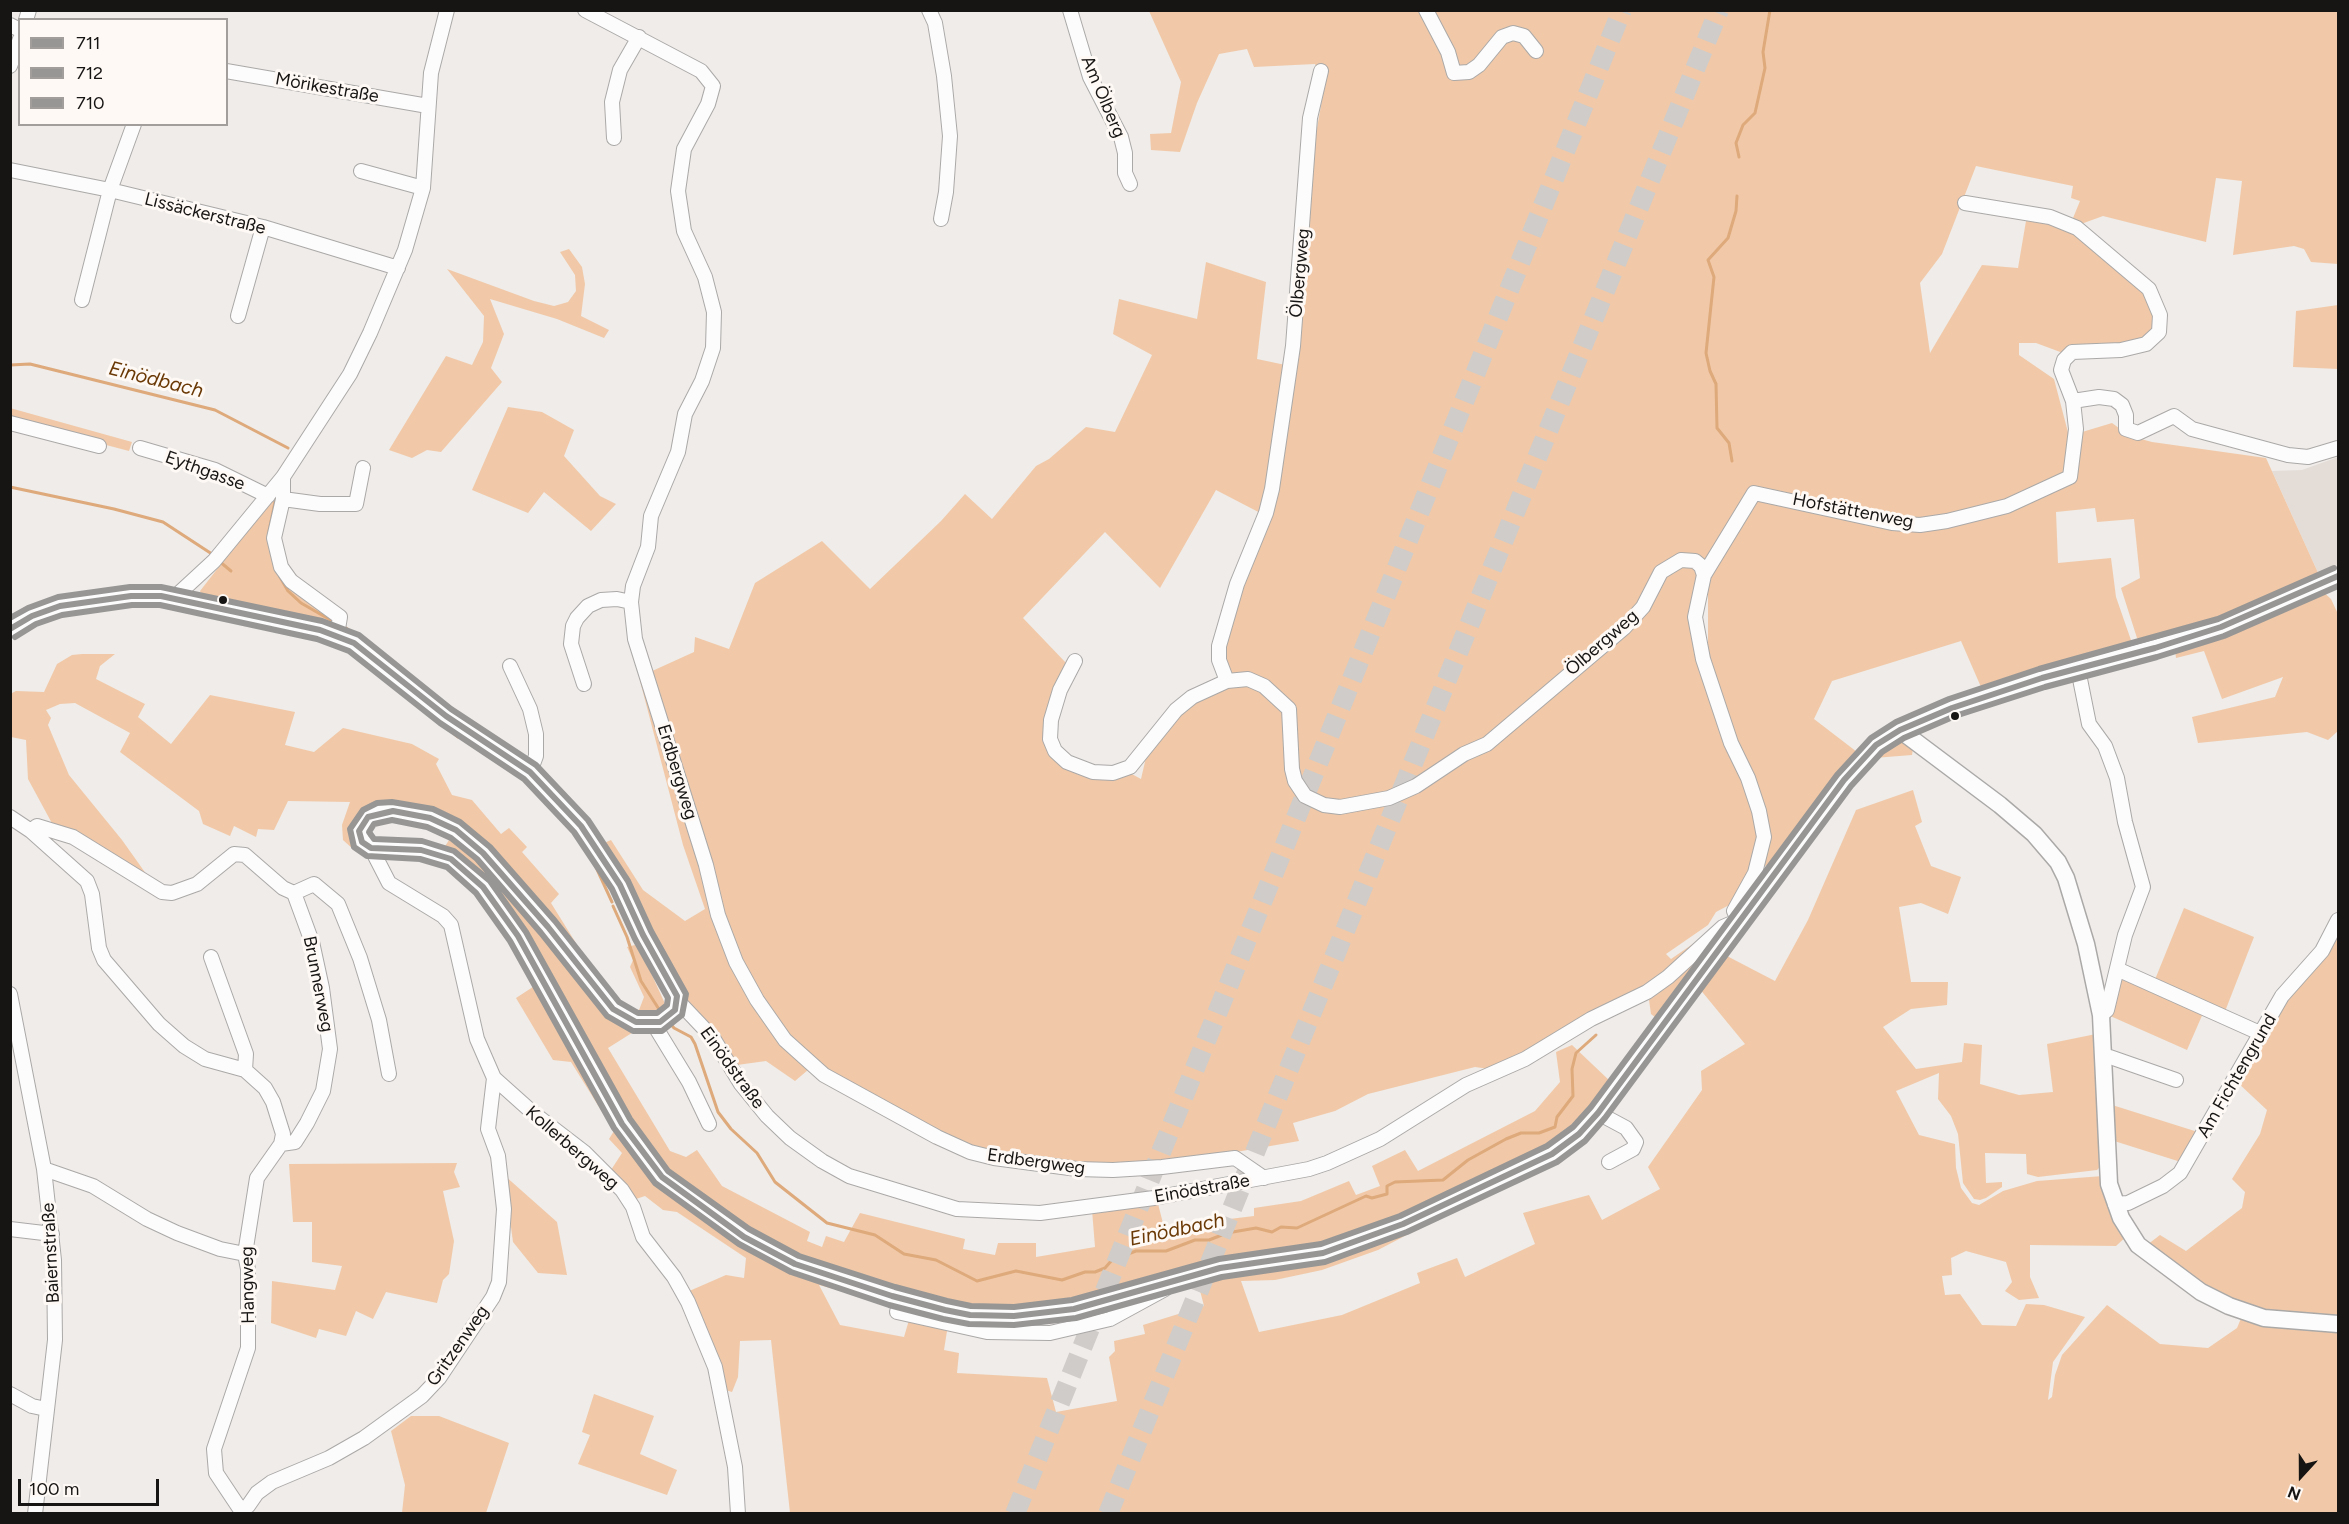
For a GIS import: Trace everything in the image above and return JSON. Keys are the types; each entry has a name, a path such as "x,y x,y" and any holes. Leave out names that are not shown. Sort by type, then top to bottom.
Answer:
{"main road":[{"path":"10,629 43,611 73,603 131,596 176,597 339,625 446,716 530,772 581,826 620,885 676,1005 657,1022 630,1020 614,1009 548,927 491,862 456,830 430,818 406,812 380,812 365,820 359,831 362,842 371,848 437,853 468,871 483,887 518,936 622,1124 662,1177 726,1224 775,1255 813,1271 933,1307 970,1315 1014,1316 1054,1312 1108,1300 1220,1268 1323,1253 1403,1224 1552,1154 1579,1134 1598,1113 1739,921 1857,764 1872,748 1900,730 1952,708 2042,678 2221,627 2338,576"},
{"path":"1900,730 2000,805 2034,834 2058,862 2073,896 2096,983 2101,1015 2106,1170 2115,1204 2138,1245 2211,1297 2229,1306 2264,1318 2338,1324"}],"street":[{"path":"176,597 217,557 283,477 350,374 398,268 423,188 431,74 447,10"},
{"name":"Erdbergweg","path":"585,10 701,71 713,86 708,104 684,149 678,190 684,231 705,277 714,312 713,348 702,381 685,414 678,452 651,516 648,547 633,586 631,602 635,639 682,785 725,936 757,1000 785,1040 810,1065 849,1090 937,1137 994,1158 1077,1169 1113,1170 1162,1167 1232,1157 1264,1178"},
{"path":"929,10 935,23 944,76 950,136 946,192 941,219"},
{"name":"Am Ölberg","path":"1070,10 1090,77 1120,137 1125,153 1125,173 1130,184"},
{"path":"1426,10 1448,52 1454,73 1469,72 1479,65 1502,37 1513,33 1524,36 1536,51"},
{"path":"614,138 612,102 620,70 639,37"},
{"path":"10,66 18,44"},
{"name":"Mörikestraße","path":"228,71 428,106"},
{"name":"Ölbergweg","path":"1227,681 1219,660 1220,646 1238,584 1266,513 1272,489 1293,346 1310,118 1321,71"},
{"path":"82,300 110,190 133,126"},
{"name":"Lissäckerstraße","path":"10,170 110,190 263,228 398,268"},
{"path":"361,171 423,188"},
{"name":"Hofstättenweg","path":"1704,575 1754,493 1892,522 1920,525 1978,514 2040,493 2070,477 2076,429 2073,401 2061,370 2064,360 2072,352 2121,350 2146,344 2159,332 2160,315 2149,289 2077,228 2050,217 1965,203"},
{"path":"238,316 263,228"},
{"path":"2073,401 2099,397 2114,399 2122,405 2126,415 2126,429 2138,433 2174,416 2193,429 2288,455 2308,457 2338,448"},
{"path":"10,423 99,446"},
{"name":"Eythgasse","path":"140,448 215,470 268,496"},
{"path":"283,499 356,504 363,468"},
{"path":"283,477 283,499 274,538 281,567 291,580 339,625"},
{"name":"Ölbergweg","path":"1075,662 1060,690 1051,720 1050,739 1055,751 1067,762 1094,771 1113,773 1130,766 1176,710 1192,697 1227,681 1248,679 1264,686 1289,709 1292,769 1295,781 1305,796 1324,805 1340,807 1389,798 1416,786 1464,754 1487,744 1624,628 1643,607 1661,572 1672,563 1681,560 1695,561 1701,566 1704,575"},
{"path":"1704,575 1695,617 1703,658 1731,743 1748,778 1759,811 1764,837 1755,873 1734,911 1739,921"},
{"path":"584,684 571,635 577,618 588,606 601,600 617,599 631,602"},
{"path":"510,666 530,709 536,734 536,756 530,772"},
{"path":"2078,669 2089,724 2105,746 2117,777 2125,822 2144,887 2125,935 2106,1010 2101,1015"},
{"path":"10,816 32,831 87,881 92,894 99,948 104,960 159,1024 174,1038 205,1059 245,1070 265,1088 273,1102 283,1134 281,1144"},
{"path":"32,831 37,826 73,837 162,892 172,893 197,884 234,854 245,855 283,888 294,893 314,884 338,904 360,958 379,1020 389,1074"},
{"name":"Kollerbergweg","path":"371,848 389,883 443,916 452,925 477,1039 494,1078 532,1112 584,1152 622,1190 633,1207 643,1237 674,1278 688,1302 715,1367 735,1467 738,1514"},
{"name":"Brunnerweg","path":"281,1144 295,1142 307,1123 323,1091 330,1049 322,988 312,942 294,893"},
{"name":"Am Fichtengrund","path":"2115,1204 2128,1203 2163,1186 2180,1173 2282,996 2322,951 2338,920"},
{"name":"Einödstraße","path":"676,1005 712,1038 741,1084 767,1116 790,1138 836,1169 903,1194 957,1209 1040,1214 1155,1198 1264,1178 1309,1169 1350,1153 1380,1139 1466,1085 1544,1049 1592,1019 1647,992 1668,977 1723,927 1739,921"},
{"path":"211,957 246,1054 245,1070"},
{"path":"2117,969 2262,1034"},
{"name":"Baiernstraße","path":"10,994 15,1049 44,1169 52,1234 55,1340 34,1514"},
{"path":"657,1022 709,1124"},
{"path":"2103,1057 2110,1056 2176,1080"},
{"name":"Gritzenweg","path":"241,1511 248,1506 257,1493 272,1482 329,1458 364,1438 422,1396 439,1378 493,1297 499,1282 504,1209 498,1156 488,1129 494,1078"},
{"path":"1598,1113 1626,1128 1636,1142 1633,1149 1609,1162"},
{"name":"Hangweg","path":"241,1511 220,1481 214,1460 219,1429 241,1373 248,1348 248,1269 245,1254 257,1178 281,1144"},
{"path":"44,1169 93,1186 147,1219 177,1233 220,1249 245,1254"},
{"path":"10,1229 52,1234"},
{"path":"933,1307 932,1311 898,1309 897,1312 987,1332 1050,1333 1110,1319 1137,1303 1172,1287 1172,1280"},
{"path":"10,1394 32,1406 46,1409"}],"shaded area":[{"path":"1149,11 2338,11 2338,264 2311,262 2304,249 2294,246 2233,255 2242,181 2216,178 2206,242 2103,216 2081,224 2073,218 2080,201 2071,198 2073,186 1976,166 1942,254 1920,283 1930,353 1982,265 2018,268 2026,221 2060,225 2069,230 2146,293 2155,315 2153,330 2144,341 2063,353 2036,343 2019,343 2019,355 2054,379 2069,436 2112,423 2130,436 2152,442 2266,458 2319,575 2230,612 2142,643 2137,638 2121,588 2140,578 2134,519 2097,522 2095,508 2056,512 2058,563 2111,558 2116,597 2132,643 2130,647 1981,687 1961,641 1832,681 1814,719 1857,752 1772,864 1750,870 1733,903 1716,912 1708,925 1666,954 1671,959 1716,928 1646,989 1553,1041 1489,1069 1475,1067 1368,1094 1335,1111 1293,1123 1299,1141 1162,1165 1077,1166 967,1147 815,1064 795,1081 766,1061 737,1065 686,999 646,932 604,843 611,840 643,890 685,921 705,909 683,845 639,677 694,652 695,637 729,649 755,583 822,541 870,589 941,521 965,494 992,519 1036,466 1049,459 1086,427 1115,432 1152,355 1113,334 1119,299 1197,319 1206,262 1266,282 1257,359 1295,367 1311,162 1325,83 1315,64 1254,67 1247,49 1219,54 1197,103 1180,152 1151,150 1150,134 1171,133 1181,82","holes":["1216,490 1268,517 1223,641 1228,681 1171,719 1147,753 1141,779 1128,772 1107,780 1079,775 1061,764 1050,704 1068,665 1023,618 1105,532 1160,588","1708,594 1708,649 1723,707 1730,756 1699,671 1690,611"]},
{"path":"569,249 582,267 585,284 581,316 609,330 604,338 557,319 490,299 504,334 491,368 502,382 441,452 427,450 412,458 389,450 446,356 472,365 483,342 484,316 447,269 534,301 554,306 568,302 576,291 575,275 560,252"},
{"path":"2338,305 2338,369 2293,367 2296,311"},
{"path":"508,407 542,412 574,430 564,456 600,496 616,504 591,531 544,492 528,513 472,490"},
{"path":"10,408 132,442 129,451 11,420"},
{"path":"2338,457 2338,566 2319,575 2272,471 2302,470"},
{"path":"272,499 279,501 273,554 334,617 334,626 202,596 200,591"},
{"path":"2320,589 2331,599 2338,614 2338,731 2328,740 2307,732 2198,743 2192,717 2275,697 2283,677 2222,699 2204,651 2176,658 2175,649"},
{"path":"115,654 100,666 96,679 145,704 138,717 171,744 210,695 295,712 285,745 314,752 343,728 412,744 439,759 436,764 452,795 472,800 501,834 509,828 527,847 522,852 559,894 551,903 602,985 627,1006 639,1010 644,997 630,967 633,960 627,947 635,945 646,962 667,1008 647,1018 626,1011 451,822 363,813 353,828 368,854 354,850 343,840 342,825 350,802 288,801 274,830 258,829 256,837 234,826 230,836 203,824 199,811 120,752 130,733 75,703 60,704 46,710 51,718 48,725 69,775 122,840 154,885 54,827 28,779 26,740 11,737 10,694 16,691 44,692 57,664 72,655"},
{"path":"1898,742 1909,744 1913,748 1912,755 1874,758 1877,753"},
{"path":"1913,790 1922,822 1915,826 1931,866 1961,877 1948,914 1921,903 1899,907 1911,982 1948,982 1947,1005 1911,1009 1883,1027 1916,1069 1962,1062 1964,1043 1982,1045 1980,1084 2019,1095 2053,1092 2047,1044 2096,1034 2101,1166 2097,1170 2038,1177 2027,1174 2026,1154 1985,1153 1986,1183 2002,1182 2002,1187 1986,1198 1974,1199 1963,1183 1958,1134 1951,1116 1938,1099 1939,1073 1896,1091 1919,1135 1955,1144 1956,1168 1961,1188 1972,1203 1979,1205 2003,1191 2037,1181 2103,1176 2128,1235 2116,1246 2030,1245 2030,1277 2039,1298 2019,1300 2005,1291 2012,1282 2006,1262 1966,1251 1951,1258 1952,1275 1942,1276 1945,1295 1960,1294 1982,1325 2016,1326 2026,1304 2044,1305 2085,1317 2053,1362 2048,1400 2052,1397 2055,1375 2062,1355 2107,1305 2160,1344 2208,1348 2237,1328 2247,1304 2205,1287 2147,1245 2160,1235 2186,1251 2242,1208 2245,1192 2232,1179 2260,1134 2267,1110 2237,1082 2271,1023 2338,925 2338,1513 790,1513 771,1340 740,1341 738,1377 732,1392 722,1389 687,1292 726,1275 744,1278 746,1258 677,1212 663,1210 645,1196 636,1199 611,1170 622,1153 609,1139 614,1131 571,1062 553,1060 516,998 539,983 600,1095 687,1202 900,1307 819,1285 840,1325 904,1337 909,1320 947,1331 944,1350 959,1353 957,1373 1047,1378 1056,1412 1117,1401 1109,1357 1115,1351 1114,1341 1145,1334 1143,1325 1204,1306 1197,1279 1267,1266 1309,1264 1360,1248 1483,1195 1378,1250 1322,1270 1275,1280 1241,1281 1259,1332 1342,1315 1420,1283 1417,1273 1457,1258 1465,1277 1535,1244 1523,1213 1589,1195 1602,1220 1660,1189 1648,1167 1702,1090 1701,1071 1745,1044 1699,988 1725,955 1775,981 1808,920 1856,810"},
{"path":"397,818 432,824 465,844 635,1027 635,1031 608,1048 670,1151 686,1157 697,1150 722,1186 810,1232 807,1241 822,1247 826,1236 844,1242 860,1213 965,1239 963,1249 995,1255 998,1243 1036,1243 1036,1257 1095,1247 1092,1210 1157,1200 1164,1227 1254,1216 1254,1208 1301,1201 1349,1181 1356,1195 1380,1186 1372,1166 1405,1150 1418,1171 1535,1111 1560,1082 1556,1052 1572,1045 1611,1082 1586,1116 1567,1135 1547,1149 1356,1237 1102,1296 1018,1310 961,1307 811,1265 749,1233 662,1168 644,1146 460,859 444,848 449,840 439,833"},
{"path":"2184,908 2254,937 2224,1014 2154,982"},
{"path":"1715,940 1656,1018 1651,1014 1649,1000"},
{"path":"2119,976 2204,1011 2187,1050 2108,1015"},
{"path":"2109,1104 2201,1133 2184,1163 2111,1140"},
{"path":"457,1163 454,1172 460,1187 443,1191 454,1241 449,1274 443,1280 437,1303 386,1292 373,1319 356,1311 346,1336 319,1329 316,1338 271,1323 272,1281 335,1290 342,1266 312,1262 312,1222 293,1222 289,1164"},
{"path":"504,1175 557,1222 567,1275 538,1273 513,1242"},
{"path":"594,1394 654,1416 640,1454 677,1470 667,1495 578,1464 590,1435 582,1432"},
{"path":"411,1416 439,1416 509,1443 486,1513 402,1513 405,1485 391,1431"}],"waterway":[{"path":"1739,157 1736,143 1743,125 1755,113 1765,68 1763,52 1770,10"},
{"path":"1732,461 1729,443 1717,428 1716,384 1706,353 1714,277 1708,260 1728,238 1736,211 1737,196"},
{"name":"Einödbach","path":"10,365 30,364 215,410 288,448"},
{"name":"Einödbach","path":"10,487 163,522 215,556"},
{"name":"Einödbach","path":"269,531 275,502"},
{"name":"Einödbach","path":"219,561 231,571"},
{"name":"Einödbach","path":"280,577 288,591 301,603 334,622"},
{"name":"Einödbach","path":"343,626 388,658"},
{"name":"Einödbach","path":"436,719 458,737"},
{"name":"Einödbach","path":"483,753 525,780 575,833 586,849"},
{"name":"Einödbach","path":"590,854 612,902"},
{"name":"Einödbach","path":"613,906 627,937 641,981 662,1014"},
{"name":"Einödbach","path":"669,1022 674,1028 691,1037 718,1112 731,1129 757,1153 775,1182 827,1223 875,1235 904,1254 936,1260 977,1281 1016,1271 1062,1280 1085,1272 1095,1272 1105,1268 1112,1260 1136,1251 1166,1251 1195,1240 1209,1240 1227,1233 1256,1228 1272,1232 1281,1227 1297,1228 1366,1196 1372,1198 1387,1194 1387,1186 1395,1182 1443,1180 1468,1160 1506,1139 1521,1133 1539,1133 1555,1127 1557,1117 1573,1096 1572,1069 1576,1053 1596,1035"}],"tunnel":[{"path":"1015,1514 1622,10"},
{"path":"1108,1514 1719,10"}],"transit line":[{"name":"710","path":"10,618 28,608 58,597 130,587 161,587 322,621 359,635 451,709 536,765 588,820 628,881 651,931 686,994 682,1015 662,1031 633,1031 607,1016 541,933 477,859 451,838 427,827 392,820 374,824 369,832 374,839 422,841 454,851 490,881 526,932 630,1119 668,1171 749,1229 799,1256 947,1301 971,1306 1014,1307 1072,1300 1219,1259 1321,1244 1400,1216 1547,1146 1573,1127 1591,1107 1837,775 1871,738 1896,722 1949,699 2039,669 2218,619 2334,568"},
{"name":"711","path":"10,629 32,616 60,606 131,596 161,596 320,630 354,643 446,716 530,772 581,826 620,885 643,935 677,996 675,1010 660,1022 636,1022 613,1009 548,927 483,853 456,830 430,818 393,811 368,817 359,831 362,842 371,848 421,850 451,859 483,887 518,936 622,1124 662,1177 744,1237 795,1264 892,1296 945,1310 970,1315 1014,1316 1074,1309 1220,1268 1323,1253 1403,1224 1552,1154 1579,1134 1598,1113 1844,780 1876,745 1900,730 1952,708 2042,678 2155,648 2221,627 2338,576"},
{"name":"712","path":"15,637 36,624 62,615 132,605 160,605 317,639 349,651 440,723 524,779 574,832 612,889 635,939 668,998 667,1005 657,1013 638,1013 619,1002 555,921 490,847 460,822 433,809 392,802 377,803 363,810 350,829 354,847 367,856 420,859 447,867 476,893 510,941 614,1128 655,1183 739,1244 791,1272 889,1305 943,1319 969,1324 1014,1325 1076,1318 1222,1277 1325,1262 1407,1232 1557,1162 1585,1141 1605,1118 1851,786 1882,752 1904,738 1955,716 2045,687 2157,657 2224,636 2338,586"}]}
